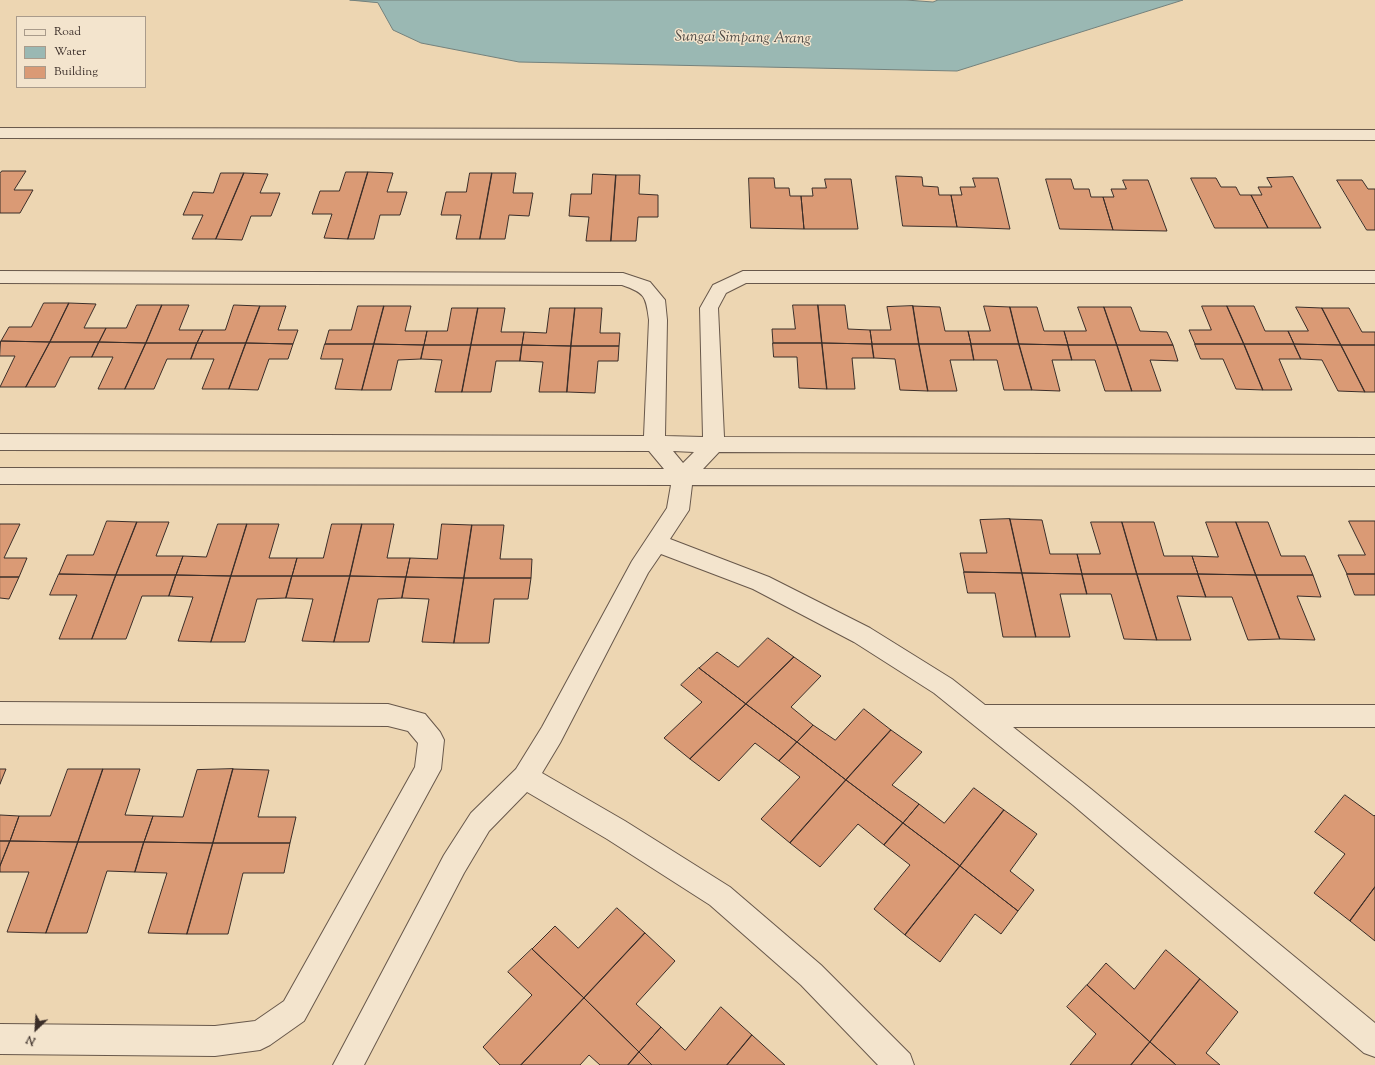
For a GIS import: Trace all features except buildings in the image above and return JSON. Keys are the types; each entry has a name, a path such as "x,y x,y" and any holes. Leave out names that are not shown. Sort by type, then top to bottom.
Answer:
{"street":[{"path":"0,133 1375,135"},
{"path":"0,277 623,279 644,286 656,300 658,320 654,444 683,477"},
{"path":"348,1065 454,864 480,822 525,777 552,735 640,567 678,510 683,477 714,444 709,308 719,289 744,277 1375,277"},
{"path":"0,442 1375,446"},
{"path":"0,476 1375,478"},
{"path":"656,543 761,583 862,635 943,686 1082,797 1375,1042"},
{"path":"0,713 388,715 416,722 431,740 428,769 294,1011 260,1035 215,1041 0,1039"},
{"path":"981,716 1375,716"},
{"path":"525,777 616,830 720,896 811,975 899,1065"}],"water":[{"name":"Sungai Simpang Arang","path":"350,0 906,0 933,2 938,0 1183,0 957,71 519,62 421,43 393,30 378,3"}]}
